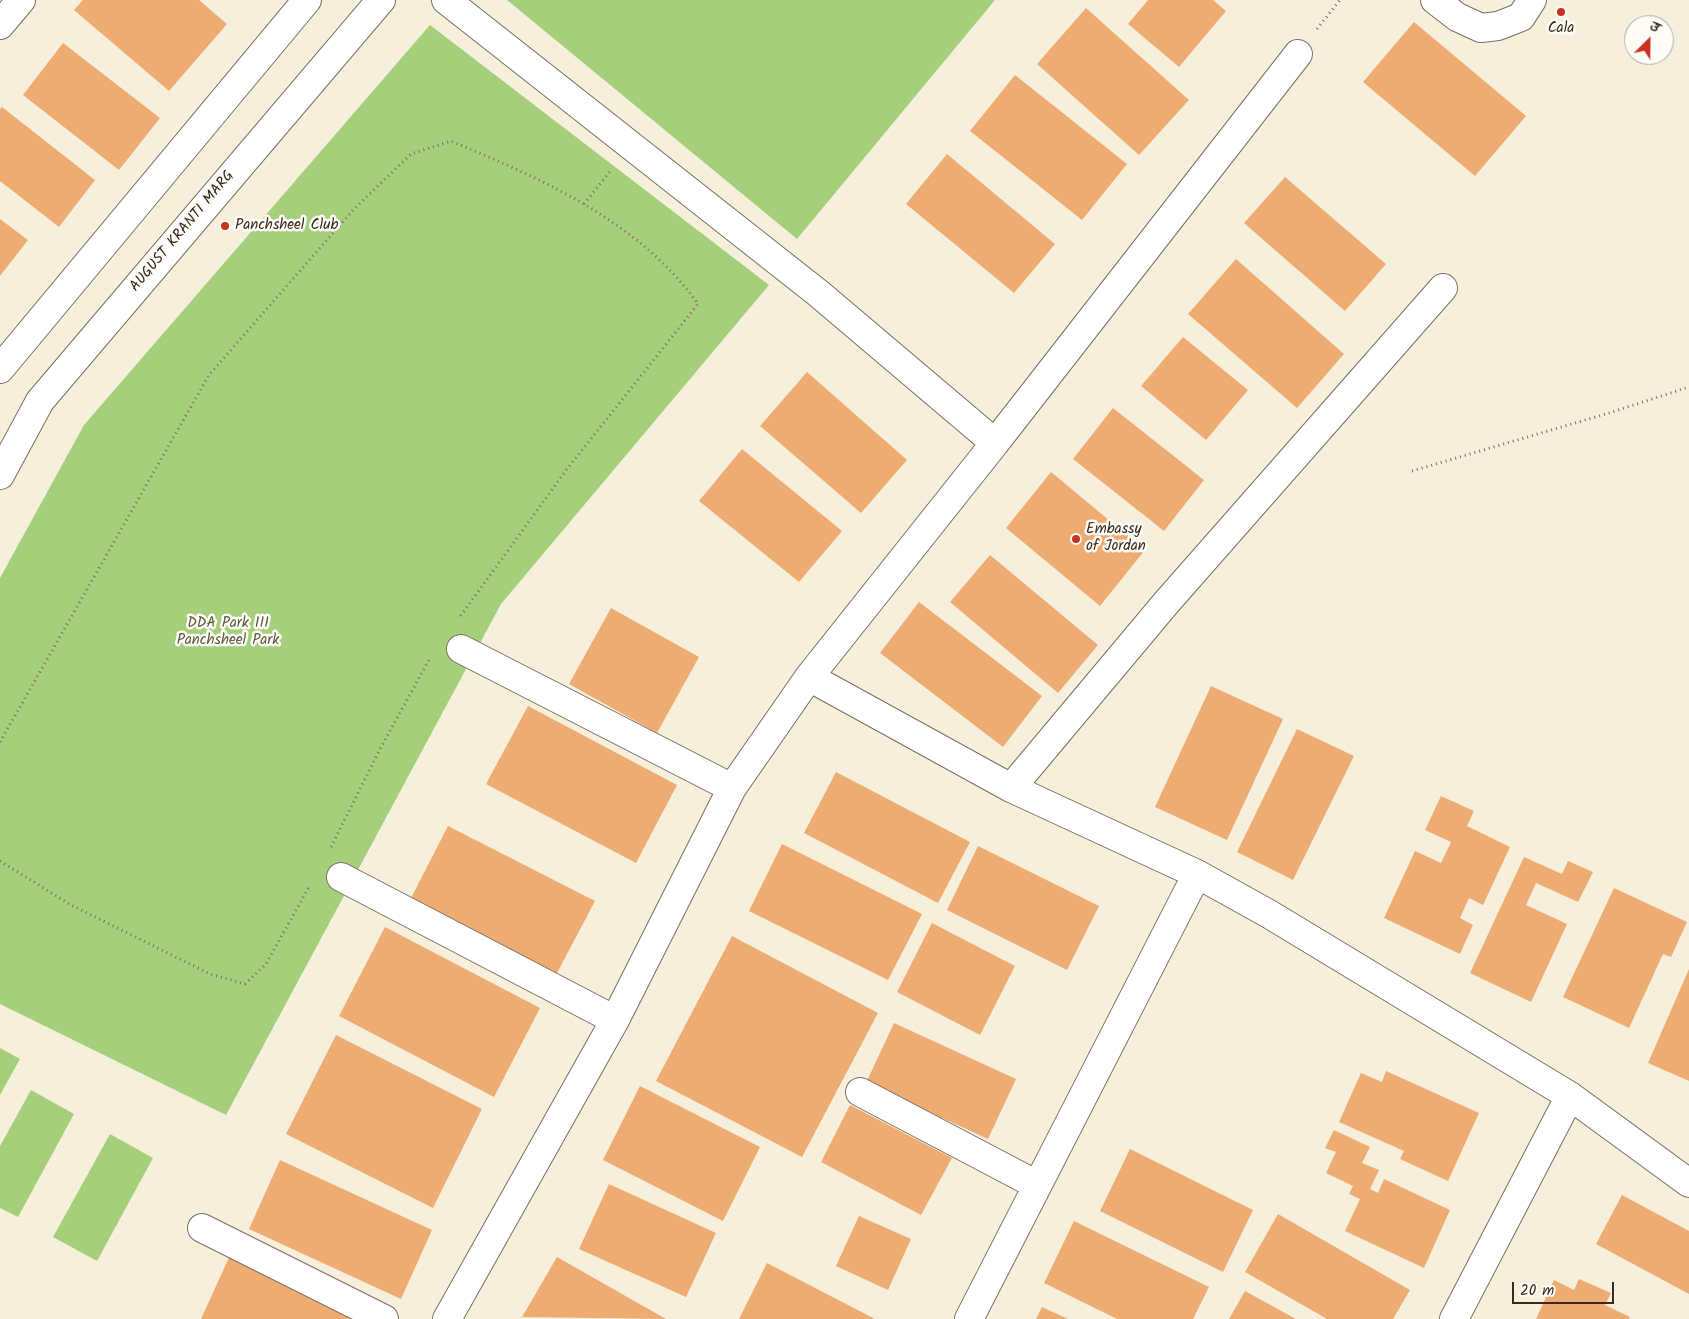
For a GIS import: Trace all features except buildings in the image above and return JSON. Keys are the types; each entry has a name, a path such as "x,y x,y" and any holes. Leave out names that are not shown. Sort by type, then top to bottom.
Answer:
{"street":[{"path":"0,25 21,0"},
{"path":"0,369 307,0"},
{"name":"AUGUST KRANTI MARG","path":"0,475 40,400 381,0"},
{"path":"446,0 818,293 995,443"},
{"path":"1435,0 1457,16 1481,28 1498,26 1521,17 1532,0"},
{"path":"447,1319 615,1020 732,788 808,676 995,443 1298,54"},
{"path":"1011,788 1166,603 1444,288"},
{"path":"461,649 732,788"},
{"path":"808,676 1011,788 1197,874 1269,914 1570,1096 1689,1183"},
{"path":"969,1319 1197,874"},
{"path":"341,877 615,1020"},
{"path":"860,1092 1037,1185"},
{"path":"1454,1319 1570,1096"},
{"path":"202,1228 384,1319"}],"path":[{"path":"1298,54 1340,0"},
{"path":"0,742 209,376 354,209 411,154 451,141 525,171 616,223 673,272 698,304 567,469 456,623"},
{"path":"584,204 631,145"},
{"path":"1412,471 1609,414 1689,386"},
{"path":"327,855 380,749 432,655"},
{"path":"0,861 80,909 210,974 245,984 266,964 313,880"}],"green space":[{"path":"507,0 995,0 797,239"},
{"name":"DDA Park III Panchsheel Park","path":"430,25 769,285 501,604 226,1115 0,1004 0,578 84,425"},
{"path":"0,1048 20,1059 0,1095"},
{"path":"31,1090 74,1114 18,1217 0,1208 0,1146"},
{"path":"110,1134 153,1158 97,1261 53,1237"}],"place":[{"name":"Cala","path":"1561,12"},
{"name":"Panchsheel Club","path":"225,226"},
{"name":"Embassy of Jordan","path":"1076,539"}]}
